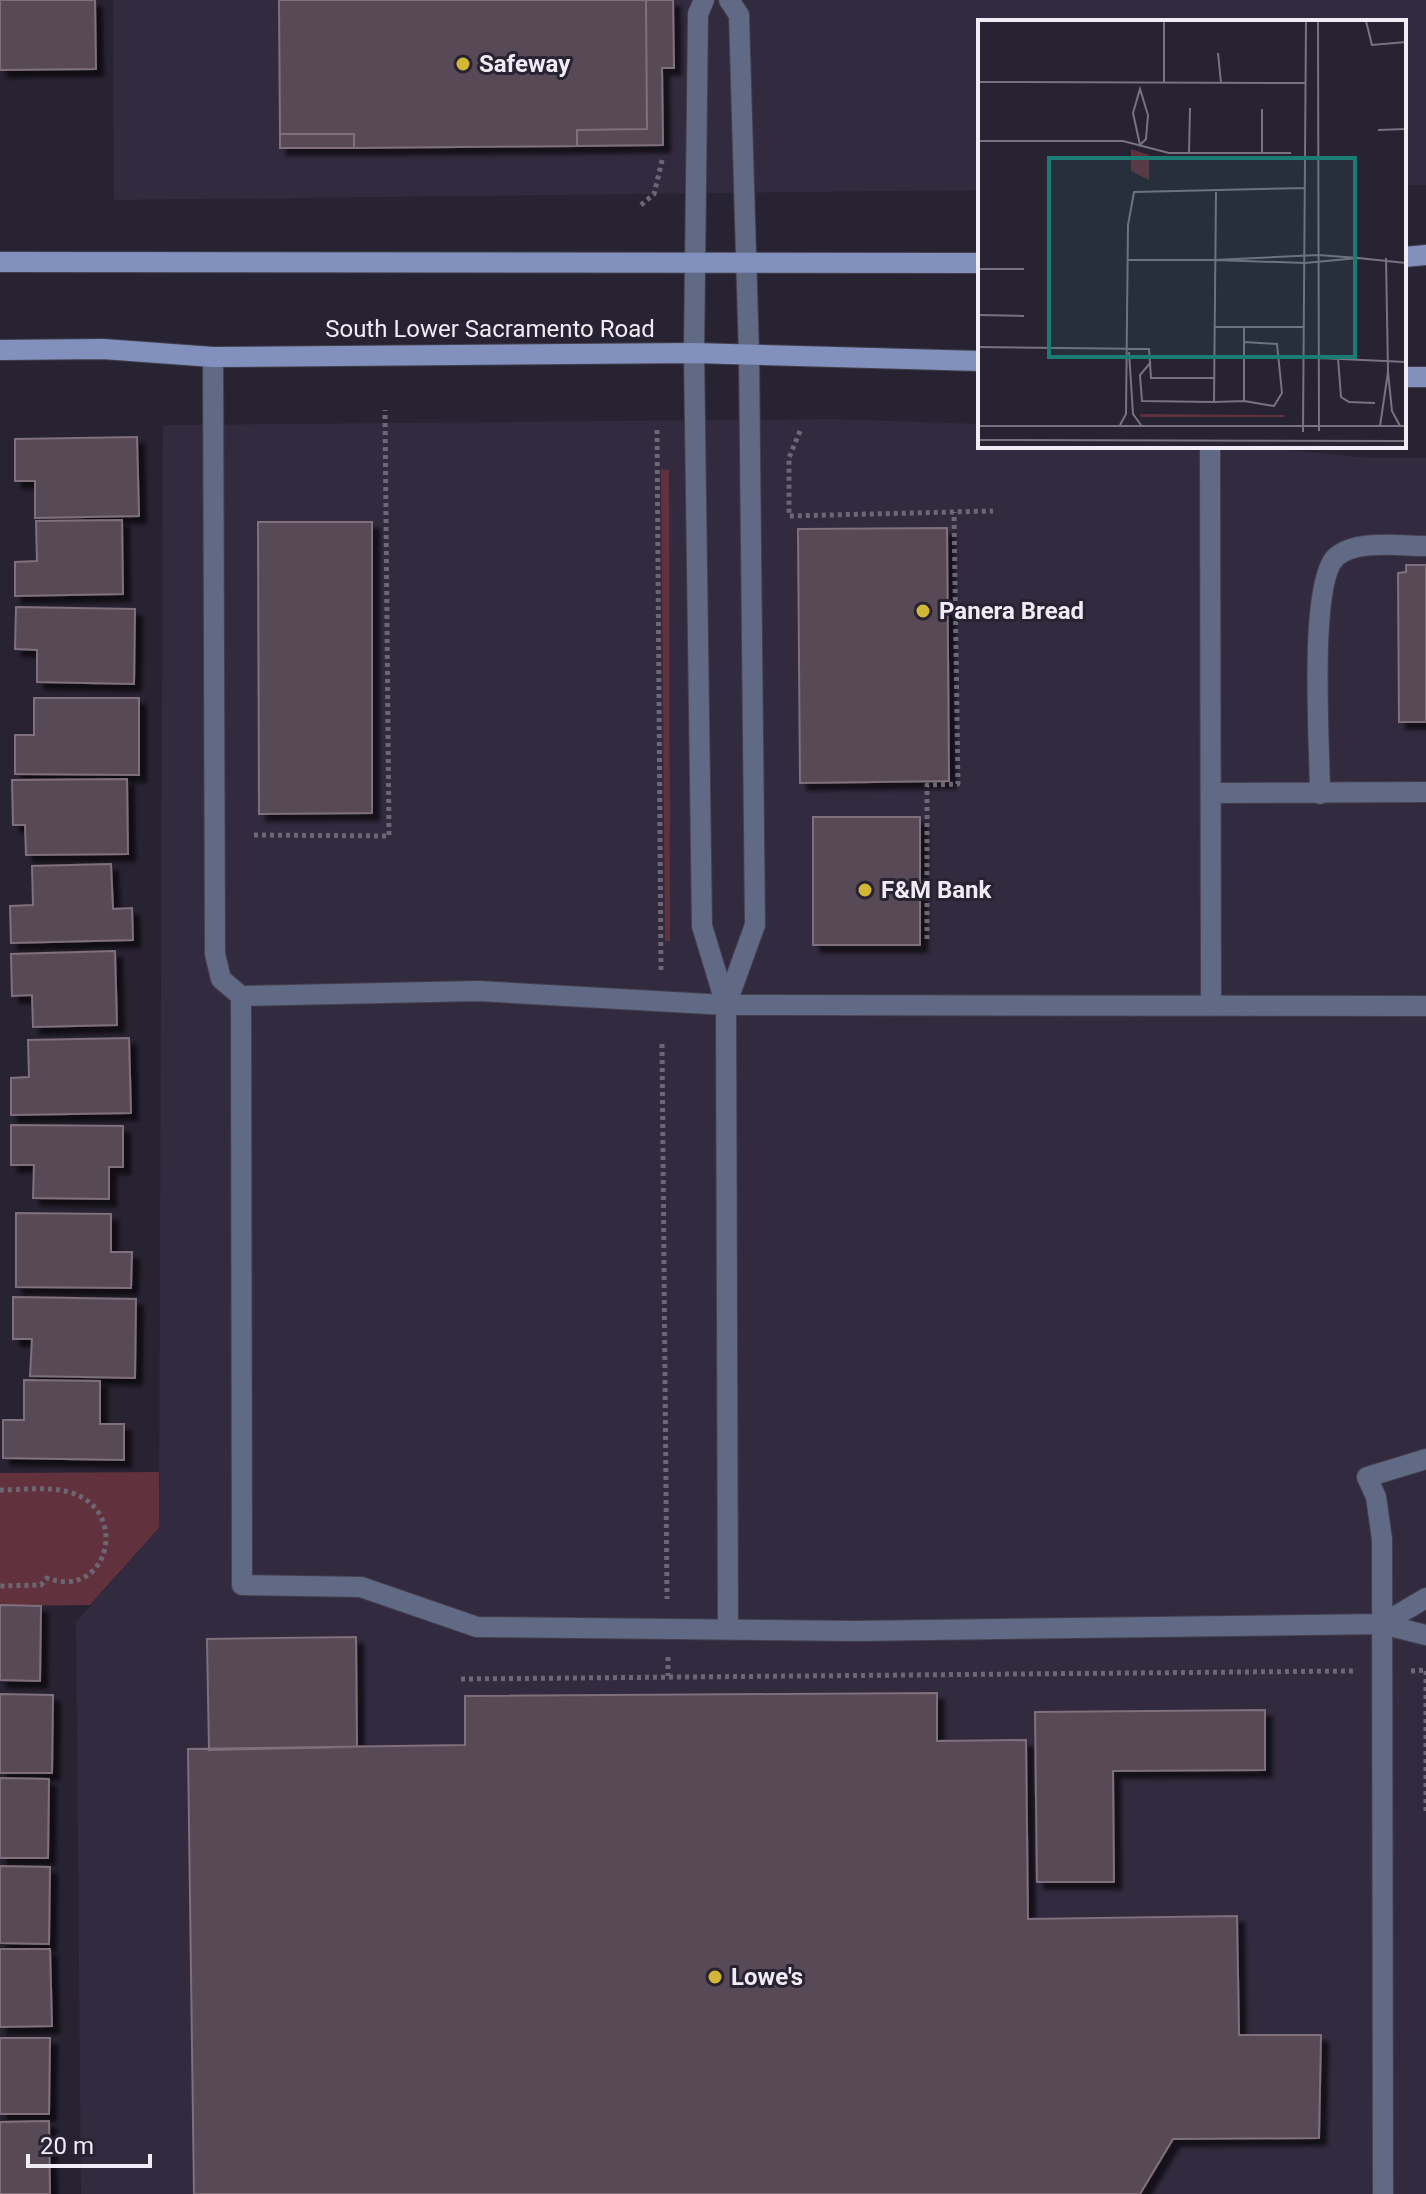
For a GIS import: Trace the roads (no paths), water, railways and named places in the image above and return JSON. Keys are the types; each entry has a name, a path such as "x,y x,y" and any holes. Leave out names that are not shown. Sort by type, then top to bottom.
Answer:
{"main road":[{"path":"1406,257 1426,255"},
{"path":"0,262 978,263"},
{"name":"South Lower Sacramento Road","path":"0,350 103,349 213,357 694,353 978,361"}],"lane":[{"path":"704,0 698,14 694,353 702,926 726,1005 728,1630"},
{"path":"726,1005 755,925 749,356 739,15 729,0"},
{"path":"213,357 215,954 221,979 241,996 478,991 726,1005 1426,1006"},
{"path":"1210,448 1211,1005"},
{"path":"1320,794 1319,602 1327,571 1334,559 1357,548 1426,546"},
{"path":"1211,793 1426,792"},
{"path":"241,996 242,1585 361,1587 477,1627 728,1630 1382,1624 1426,1635"},
{"path":"1383,2194 1381,1518 1367,1477 1426,1459"},
{"path":"1382,1624 1426,1598"}],"place":[{"name":"Safeway","path":"463,64"},
{"name":"Panera Bread","path":"923,611"},
{"name":"F&M Bank","path":"865,890"},
{"name":"Lowe's","path":"715,1977"}]}
